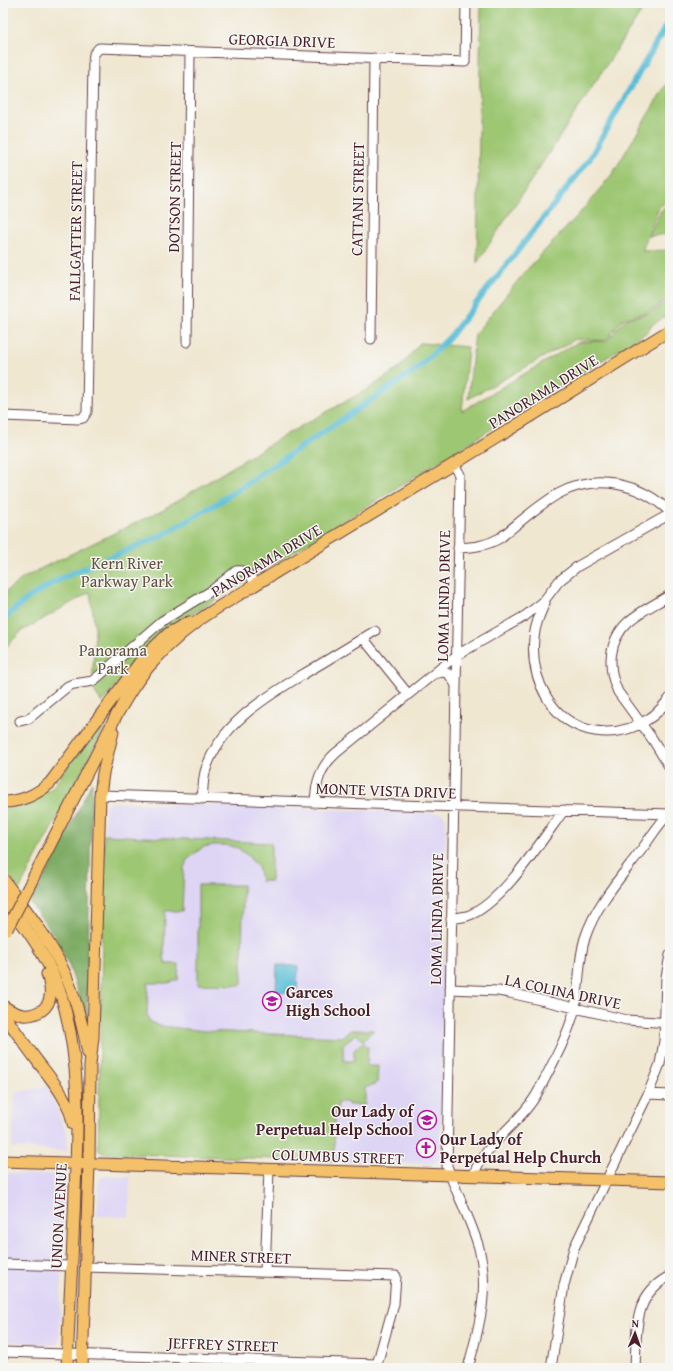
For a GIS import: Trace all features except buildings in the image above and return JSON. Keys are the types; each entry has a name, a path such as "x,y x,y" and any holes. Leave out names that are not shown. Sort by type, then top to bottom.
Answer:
{"main road":[{"name":"PANORAMA DRIVE","path":"5,932 116,716 131,691 153,662 175,640 207,614 454,464 670,330"},
{"path":"3,802 14,802 35,794 50,783 143,658 163,638 169,633 253,586"},
{"path":"90,1065 94,1030 100,795 103,773 116,716"},
{"path":"3,879 36,923 60,963 70,984 84,1034 90,1065"},
{"path":"3,897 37,947 50,985 51,993 48,1003 36,1014 22,1015 3,1006"},
{"name":"UNION AVENUE","path":"37,947 52,971 61,994 70,1030 76,1065 76,1164 67,1368"},
{"path":"3,1014 55,1085 66,1104 72,1118 76,1151"},
{"name":"UNION AVENUE","path":"82,1368 89,1164 90,1065"},
{"name":"COLUMBUS STREET","path":"3,1161 670,1182"}],"street":[{"name":"GEORGIA DRIVE","path":"99,48 465,62 466,3"},
{"name":"FALLGATTER STREET","path":"3,416 79,419 83,418 87,412 93,62 94,54 99,48"},
{"name":"DOTSON STREET","path":"187,342 190,52"},
{"name":"CATTANI STREET","path":"371,339 374,58"},
{"name":"LOMA LINDA DRIVE","path":"454,464 460,475 447,1166 473,1232 478,1248 483,1275 480,1325 468,1368"},
{"path":"458,548 473,547 491,543 500,538 550,499 584,484 608,483 632,488 654,498 670,513 578,566 560,581 540,612 534,648 536,672 549,702 563,716 572,722 592,730 602,732 633,728 652,717 670,698"},
{"path":"20,721 28,719 34,715 68,686 93,681 162,621 211,591 236,571 244,571 248,574 253,586"},
{"path":"315,803 318,778 325,765 331,758 457,655 525,616 535,609 551,593"},
{"path":"670,595 628,622 616,638 611,655 610,666 618,692 661,751 670,768"},
{"path":"202,799 203,784 208,762 222,740 242,717 266,697 374,631"},
{"path":"363,638 408,694"},
{"path":"104,661 116,660"},
{"path":"434,674 443,672 449,674 456,685"},
{"name":"MONTE VISTA DRIVE","path":"100,795 315,803 670,813"},
{"path":"451,919 467,916 488,903 497,895 516,875 564,810"},
{"path":"473,1176 476,1166 483,1156 522,1115 539,1092 568,1031 575,1008 582,952 590,924 603,901 670,813"},
{"path":"551,1368 568,1266 580,1234 648,1094 660,1064 667,1023 666,977 670,955"},
{"name":"LA COLINA DRIVE","path":"450,989 510,993 627,1020 667,1023"},
{"path":"648,1094 670,1095"},
{"path":"265,1272 269,1170"},
{"path":"3,1264 71,1266"},
{"name":"MINER STREET","path":"85,1267 396,1276 394,1304 377,1367"},
{"path":"635,1368 640,1309 653,1288 670,1276"},
{"name":"JEFFREY STREET","path":"3,1352 377,1367"}],"shaded area":[{"name":"Garces High School","path":"111,802 441,813 446,819 440,1158 438,1162 433,1164 102,1153 98,1149 105,806"},
{"path":"48,1086 68,1137 67,1151 12,1148 15,1093"},
{"path":"3,1173 57,1175 65,1180 59,1340 57,1345 3,1341"},
{"path":"104,1176 130,1177 129,1217 97,1216 99,1181 100,1178"}],"green space":[{"path":"481,3 647,3 477,263"},
{"path":"670,78 670,197 658,209 642,251 670,250 670,298 648,312 624,318 606,340 607,341 626,319 650,313 670,300 670,314 653,324 646,333 165,632 149,646 102,703 92,687 95,629 90,592 22,631 3,650 3,594 22,579 162,510 285,435 370,388 400,367 420,343 468,347 462,411 578,342 605,341 576,339 468,399 475,334 524,273 579,214 613,173"},
{"path":"670,201 670,234 649,236 660,212"},
{"path":"99,724 105,727 19,890 3,867 3,809 25,804 52,788"},
{"path":"92,782 87,1019 69,966 56,938 30,903 47,873"},
{"path":"104,835 271,843 271,881 261,881 258,867 238,848 225,845 203,847 187,860 184,868 182,911 165,911 164,957 166,964 179,964 178,980 168,983 148,983 147,1015 150,1022 161,1026 205,1031 341,1037 351,1030 374,1030 363,1041 356,1033 343,1046 344,1061 354,1061 354,1050 363,1042 368,1047 367,1066 378,1066 377,1083 365,1088 365,1105 348,1105 348,1102 338,1102 337,1110 335,1110 334,1161 102,1153 98,1149"},
{"path":"198,885 243,885 242,985 198,984"}],"water":[{"path":"277,965 298,966 297,993 276,992"}],"waterway":[{"path":"3,619 28,598 62,578 161,536 216,504 416,370 449,338 589,160 670,19"}],"place":[{"name":"Garces High School","path":"272,1001"},
{"name":"Our Lady of Perpetual Help School","path":"427,1120"},
{"name":"Our Lady of Perpetual Help Church","path":"426,1148"}],"park label":[{"name":"Kern River Parkway Park","path":"127,572"},
{"name":"Panorama Park","path":"113,659"}]}
